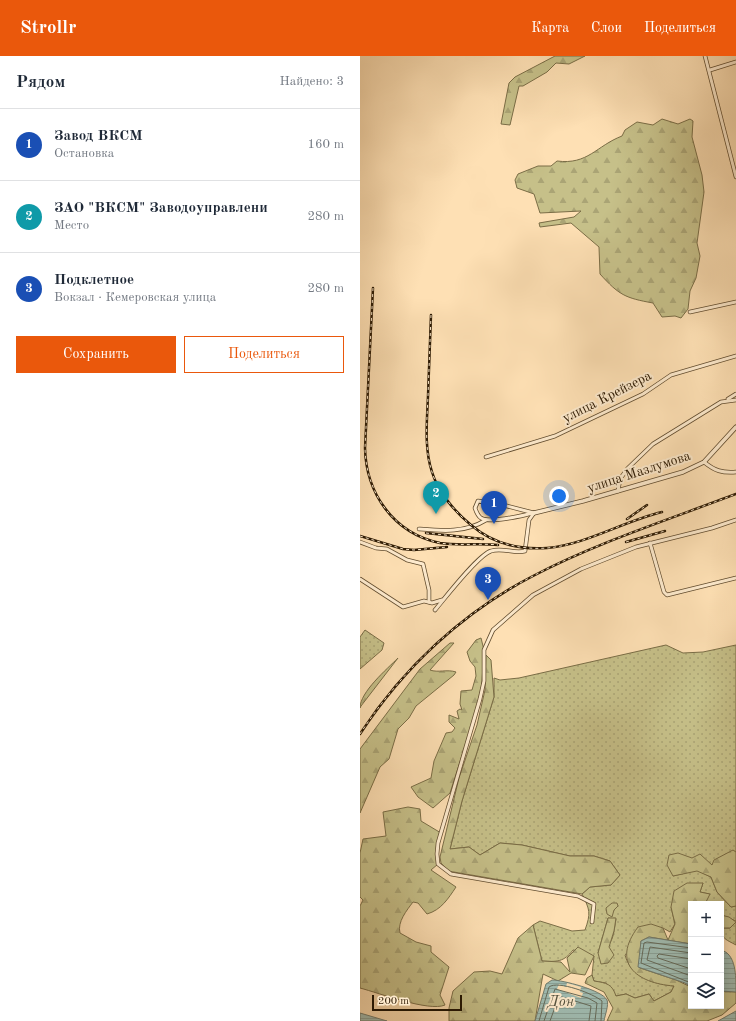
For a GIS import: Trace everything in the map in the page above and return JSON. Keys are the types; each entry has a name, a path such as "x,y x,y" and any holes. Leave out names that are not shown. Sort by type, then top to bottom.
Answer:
{"street":[{"path":"705,56 710,70 736,177"},
{"path":"710,70 736,62"},
{"path":"690,312 736,302"},
{"name":"улица Крейзера","path":"486,458 555,436 643,394 671,375 736,356"},
{"path":"618,491 620,479 653,444 736,394"},
{"path":"726,400 736,400"},
{"name":"улица Мазлумова","path":"534,513 683,472 704,462 736,427"},
{"path":"704,462 713,470 723,473 736,472"},
{"path":"486,520 481,518 474,508 478,501 503,505 534,513"},
{"path":"419,529 465,529 486,520 516,517 534,513"},
{"path":"435,610 471,569 490,551 504,550 519,553 525,551 529,520 534,513"},
{"path":"592,922 594,904 590,900 578,896 452,874 438,864 438,843 484,681 484,650 493,630 533,595 581,569 650,543 706,530 736,520"},
{"path":"360,542 376,548 387,549 407,560 423,564 429,590 429,602"},
{"path":"650,543 664,592 667,595 736,578"},
{"path":"360,579 403,607 418,602 438,602 444,600"}],"green space":[{"path":"555,56 585,56 569,64 556,63 547,72 523,86 519,86 510,125 501,124 509,83 515,77"},
{"path":"662,119 678,124 690,119 693,121 692,137 702,175 704,192 697,243 700,256 696,278 690,291 688,309 681,318 675,316 662,317 653,303 629,297 612,287 600,274 599,247 571,223 540,227 539,223 574,217 581,211 540,213 534,194 517,188 515,180 518,174 538,166 551,166 557,161 577,160 591,154 622,136 625,130 637,122 653,125"},
{"path":"365,630 384,643 382,650 360,669 360,637"},
{"path":"481,638 484,650 481,696 450,793 433,808 418,797 411,787 431,778 434,761 446,733 452,732 455,728 449,722 449,715 459,719 457,711 460,709 462,710 460,704 461,691 472,690 476,676 475,667 470,661 467,652 476,640"},
{"path":"450,643 454,643 430,670 456,672 416,706 409,718 398,729 389,759 380,767 360,813 360,749 420,669"},
{"path":"666,645 683,653 703,652 736,645 736,852 733,851 712,866 686,857 673,876 697,870 711,877 717,892 731,907 736,906 736,921 724,916 724,901 700,901 709,894 700,892 703,883 671,907 675,924 670,932 663,928 625,955 632,969 644,978 658,983 674,986 671,992 654,1001 649,994 635,998 626,994 616,996 606,983 594,981 592,975 594,956 573,950 563,959 542,961 533,925 540,921 572,931 585,930 589,912 582,894 590,887 611,885 620,875 610,861 594,856 570,856 522,845 500,843 480,855 469,847 450,849 462,801 494,697 494,678 500,680 519,678","holes":["608,918 616,919 610,943 598,953"]},
{"path":"486,655 491,660 494,697 462,801 450,849 469,847 480,855 500,843 522,845 570,856 594,856 610,861 620,875 611,885 590,887 582,894 448,871 441,863 440,857 459,778 477,725 485,690"},
{"path":"398,658 360,708 364,695 369,688"},
{"path":"408,807 420,809 421,821 441,833 438,843 438,864 431,870 456,887 440,907 427,914 418,903 413,902 403,916 399,929 400,933 416,942 431,946 431,952 449,967 440,995 445,1005 428,1006 416,1004 360,988 360,906 363,900 360,897 360,853 363,839 386,836 383,812"},
{"path":"733,850 736,852 736,906 731,907 717,892 711,877 697,871 673,876 667,865 669,855 678,853 692,858 700,854 712,865 714,860"},
{"path":"687,883 703,883 700,892 710,894 706,901 688,901 688,944 649,937 641,941 640,968 688,986 688,1009 724,1009 724,991 736,992 736,1003 722,1015 707,1021 607,1021 613,1008 604,992 585,983 587,978 592,975 594,981 606,983 611,987 616,996 626,994 635,998 649,994 654,1001 671,992 674,986 649,981 639,976 632,969 628,961 627,951 630,940 638,927 651,924 663,928 668,940 675,924 671,907 674,891"},
{"path":"612,903 617,903 618,906 614,910 612,917 607,914 606,908"},
{"path":"724,916 729,917 736,922 730,928 724,928"},
{"path":"608,918 616,918 609,947 614,955 608,963 601,964 598,953"},
{"path":"736,922 736,945 724,938 724,928 730,928"},
{"path":"533,925 542,961 561,962 570,972 567,958 578,947 594,956 585,975 571,973 558,981 543,974 535,1021 449,1021 449,1008 453,991 474,972 490,971 502,974 518,938"}],"water":[{"path":"649,937 688,944 688,985 638,967 641,941"},
{"path":"724,951 730,956 734,966 736,992 724,991"},
{"name":"Дон","path":"552,980 581,986 604,996 607,1000 607,1007 604,1021 535,1021 546,984"},
{"path":"736,1011 736,1021 718,1021"},
{"path":"360,1013 387,1021 360,1021"}],"pier":[{"path":"567,983 581,987 580,992 583,993 581,998 557,989 559,984 566,987"}],"railway":[{"path":"373,288 365,448 367,465 377,495 385,509 396,520 423,538 447,544 498,545"},
{"path":"431,315 427,425 429,463 438,487 453,508 471,525 497,541 506,544 526,548 547,548 561,546 590,538 633,521 662,512"},
{"path":"360,734 395,687 415,664 459,624 507,590 582,553 633,532 736,494"},
{"path":"627,519 647,505"},
{"path":"626,542 665,531"},
{"path":"426,533 483,539"},
{"path":"360,536 403,549 414,550 447,547"}],"place":[{"name":"ЗАО \"ВКСМ\" Заводоуправлени","path":"436,514"},
{"name":"Завод ВКСМ","path":"494,524"},
{"name":"Подклетное","path":"488,600"}]}
